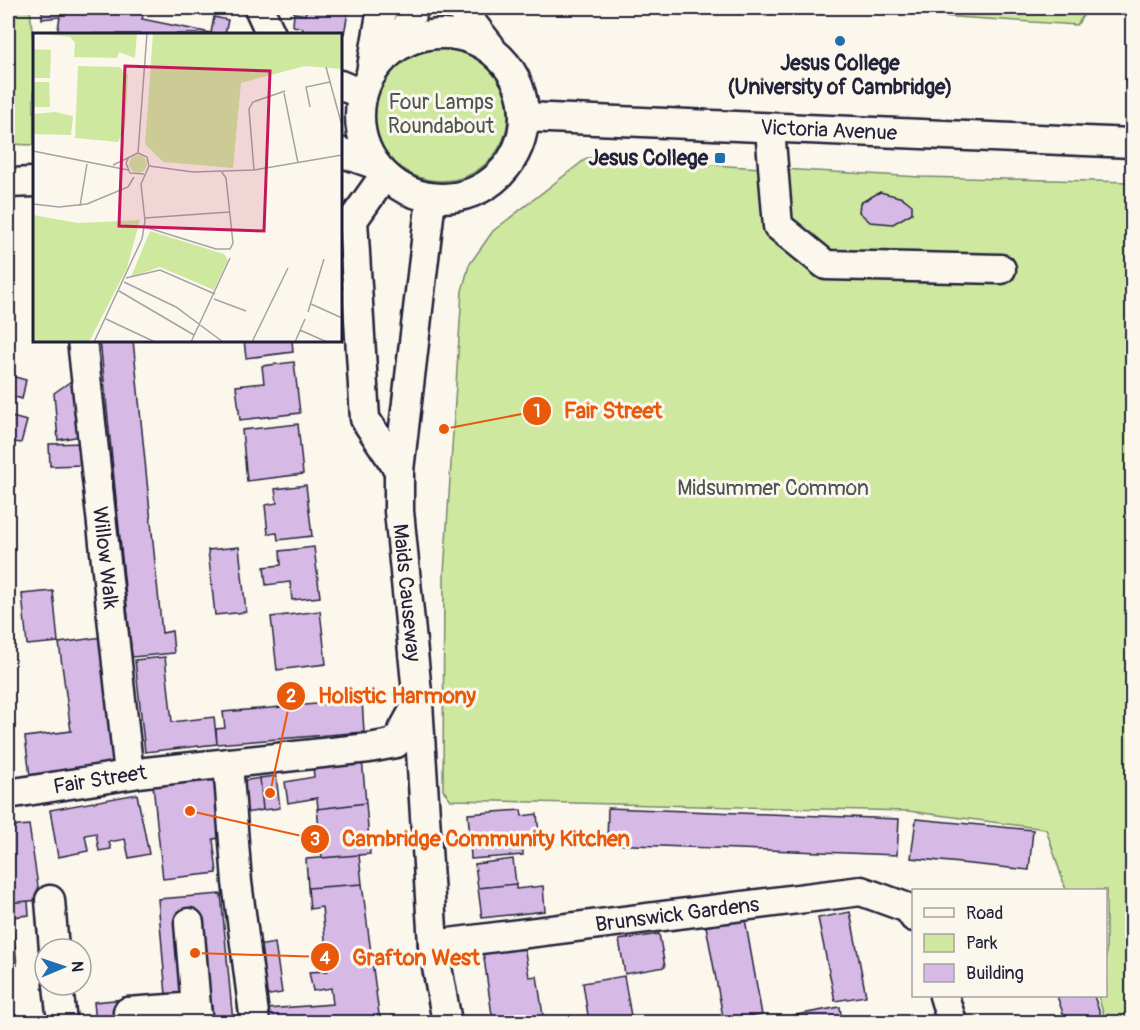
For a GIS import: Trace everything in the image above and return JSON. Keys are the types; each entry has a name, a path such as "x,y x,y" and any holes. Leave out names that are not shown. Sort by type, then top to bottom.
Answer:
{"street":[{"path":"259,8 271,33"},
{"path":"379,170 366,150 354,85 382,8"},
{"path":"399,45 414,8"},
{"path":"342,153 379,170 410,193 431,199 451,199 476,192 498,178 514,158 520,143 525,117 523,97 513,73 460,8"},
{"path":"354,85 399,45 418,37 448,33 473,39 494,51"},
{"name":"Victoria Avenue","path":"525,117 770,129 1132,142"},
{"path":"770,129 778,226 826,266 1001,269"},
{"path":"379,170 353,220 365,418 399,470"},
{"path":"8,183 33,182"},
{"name":"Maids Causeway","path":"431,199 399,470 399,511 418,703 433,945 447,1023"},
{"name":"Willow Walk","path":"82,342 129,774"},
{"name":"Fair Street","path":"8,794 129,774 396,743 418,703"},
{"path":"228,763 237,882 255,1023"},
{"name":"Brunswick Gardens","path":"433,945 861,891 908,908 912,914"},
{"path":"50,900 53,937"},
{"path":"129,1023 128,1012 197,1015 189,923"},
{"path":"59,997 62,1023"},
{"path":"944,997 952,1023"}],"green space":[{"path":"8,8 30,8 33,42 33,145 8,144"},
{"path":"816,8 1088,8 1077,25"},
{"name":"Four Lamps Roundabout","path":"441,47 466,52 488,67 503,89 508,114 503,139 488,161 466,176 441,181 416,176 394,161 379,139 374,114 379,89 394,67 416,52"},
{"name":"Midsummer Common","path":"587,158 920,177 1132,182 1132,1022 1106,1022 1098,997 1107,997 1107,889 1066,889 1046,829 908,811 451,800 443,790 444,573 462,291 469,265 493,231"}],"building":[{"path":"42,8 145,8 142,19 211,33 57,33 60,17 42,19"},
{"path":"293,8 307,8 305,15 294,13"},
{"path":"307,8 348,13 344,34 302,33 303,28 293,26 294,13 305,15"},
{"path":"319,8 349,8 348,13"},
{"path":"214,17 228,20 225,33 211,33"},
{"path":"880,192 903,198 912,205 912,213 893,224 870,222 859,212 860,203"},
{"path":"100,342 133,342 162,633 172,631 174,653 132,657"},
{"path":"244,342 292,342 293,352 246,358"},
{"path":"294,362 300,413 240,420 236,386 264,383 262,366"},
{"path":"8,375 26,380 22,399 8,395"},
{"path":"74,379 81,436 58,440 54,393"},
{"path":"8,416 27,421 21,443 8,441"},
{"path":"298,424 303,474 247,481 242,430"},
{"path":"84,443 84,465 50,466 49,444"},
{"path":"306,485 312,536 278,540 277,533 268,534 265,505 277,503 275,489"},
{"path":"239,547 246,612 215,615 208,550"},
{"path":"314,547 320,597 292,600 290,582 266,585 264,567 281,565 280,551"},
{"path":"53,591 58,642 27,645 22,594"},
{"path":"320,611 326,664 277,670 271,617"},
{"path":"102,637 118,764 30,776 25,737 71,731 59,643"},
{"path":"165,657 172,722 214,717 217,744 145,752 135,660"},
{"path":"362,700 364,732 217,744 216,729 225,728 223,712"},
{"path":"362,759 366,803 318,809 317,798 288,803 285,782 314,777 313,766"},
{"path":"276,776 280,808 263,810 260,778"},
{"path":"221,777 228,837 213,839 217,873 163,879 153,785"},
{"path":"260,778 263,810 245,813 242,781"},
{"path":"137,794 149,854 129,858 125,839 109,842 111,849 99,851 96,833 85,835 88,851 58,857 50,810"},
{"path":"366,803 370,854 322,858 317,809"},
{"path":"608,808 899,819 897,855 607,844"},
{"path":"521,810 522,816 537,814 539,834 470,839 468,814"},
{"path":"916,819 1033,830 1029,870 911,858"},
{"path":"29,825 40,900 8,903 8,827"},
{"path":"522,835 523,855 471,859 470,839"},
{"path":"359,855 362,884 308,888 306,859"},
{"path":"513,859 516,884 478,888 475,864"},
{"path":"362,884 380,1022 268,1022 267,1009 333,1004 331,988 313,991 309,972 328,971 322,907 310,909 308,888"},
{"path":"516,884 516,889 543,886 545,911 482,918 478,888"},
{"path":"221,894 233,1022 96,1022 94,1002 166,995 158,899"},
{"path":"28,901 29,915 12,917 17,965 8,966 8,903"},
{"path":"850,912 866,996 835,1001 818,918"},
{"path":"745,919 762,1015 724,1022 706,926"},
{"path":"659,934 665,967 625,974 619,940"},
{"path":"275,943 282,993 264,996 257,946"},
{"path":"524,946 529,977 537,976 544,1022 493,1022 483,951"},
{"path":"624,976 631,1016 589,1022 583,983"},
{"path":"1057,997 1094,997 1103,1022 1066,1022"},
{"path":"840,1007 842,1022 758,1022"}],"place":[{"name":"Jesus College (University of Cambridge)","path":"840,41"},
{"name":"Jesus College","path":"720,158"},
{"name":"Fair Street","path":"444,429"},
{"name":"Holistic Harmony","path":"270,793"},
{"name":"Cambridge Community Kitchen","path":"190,811"},
{"name":"Grafton West","path":"195,953"}]}
